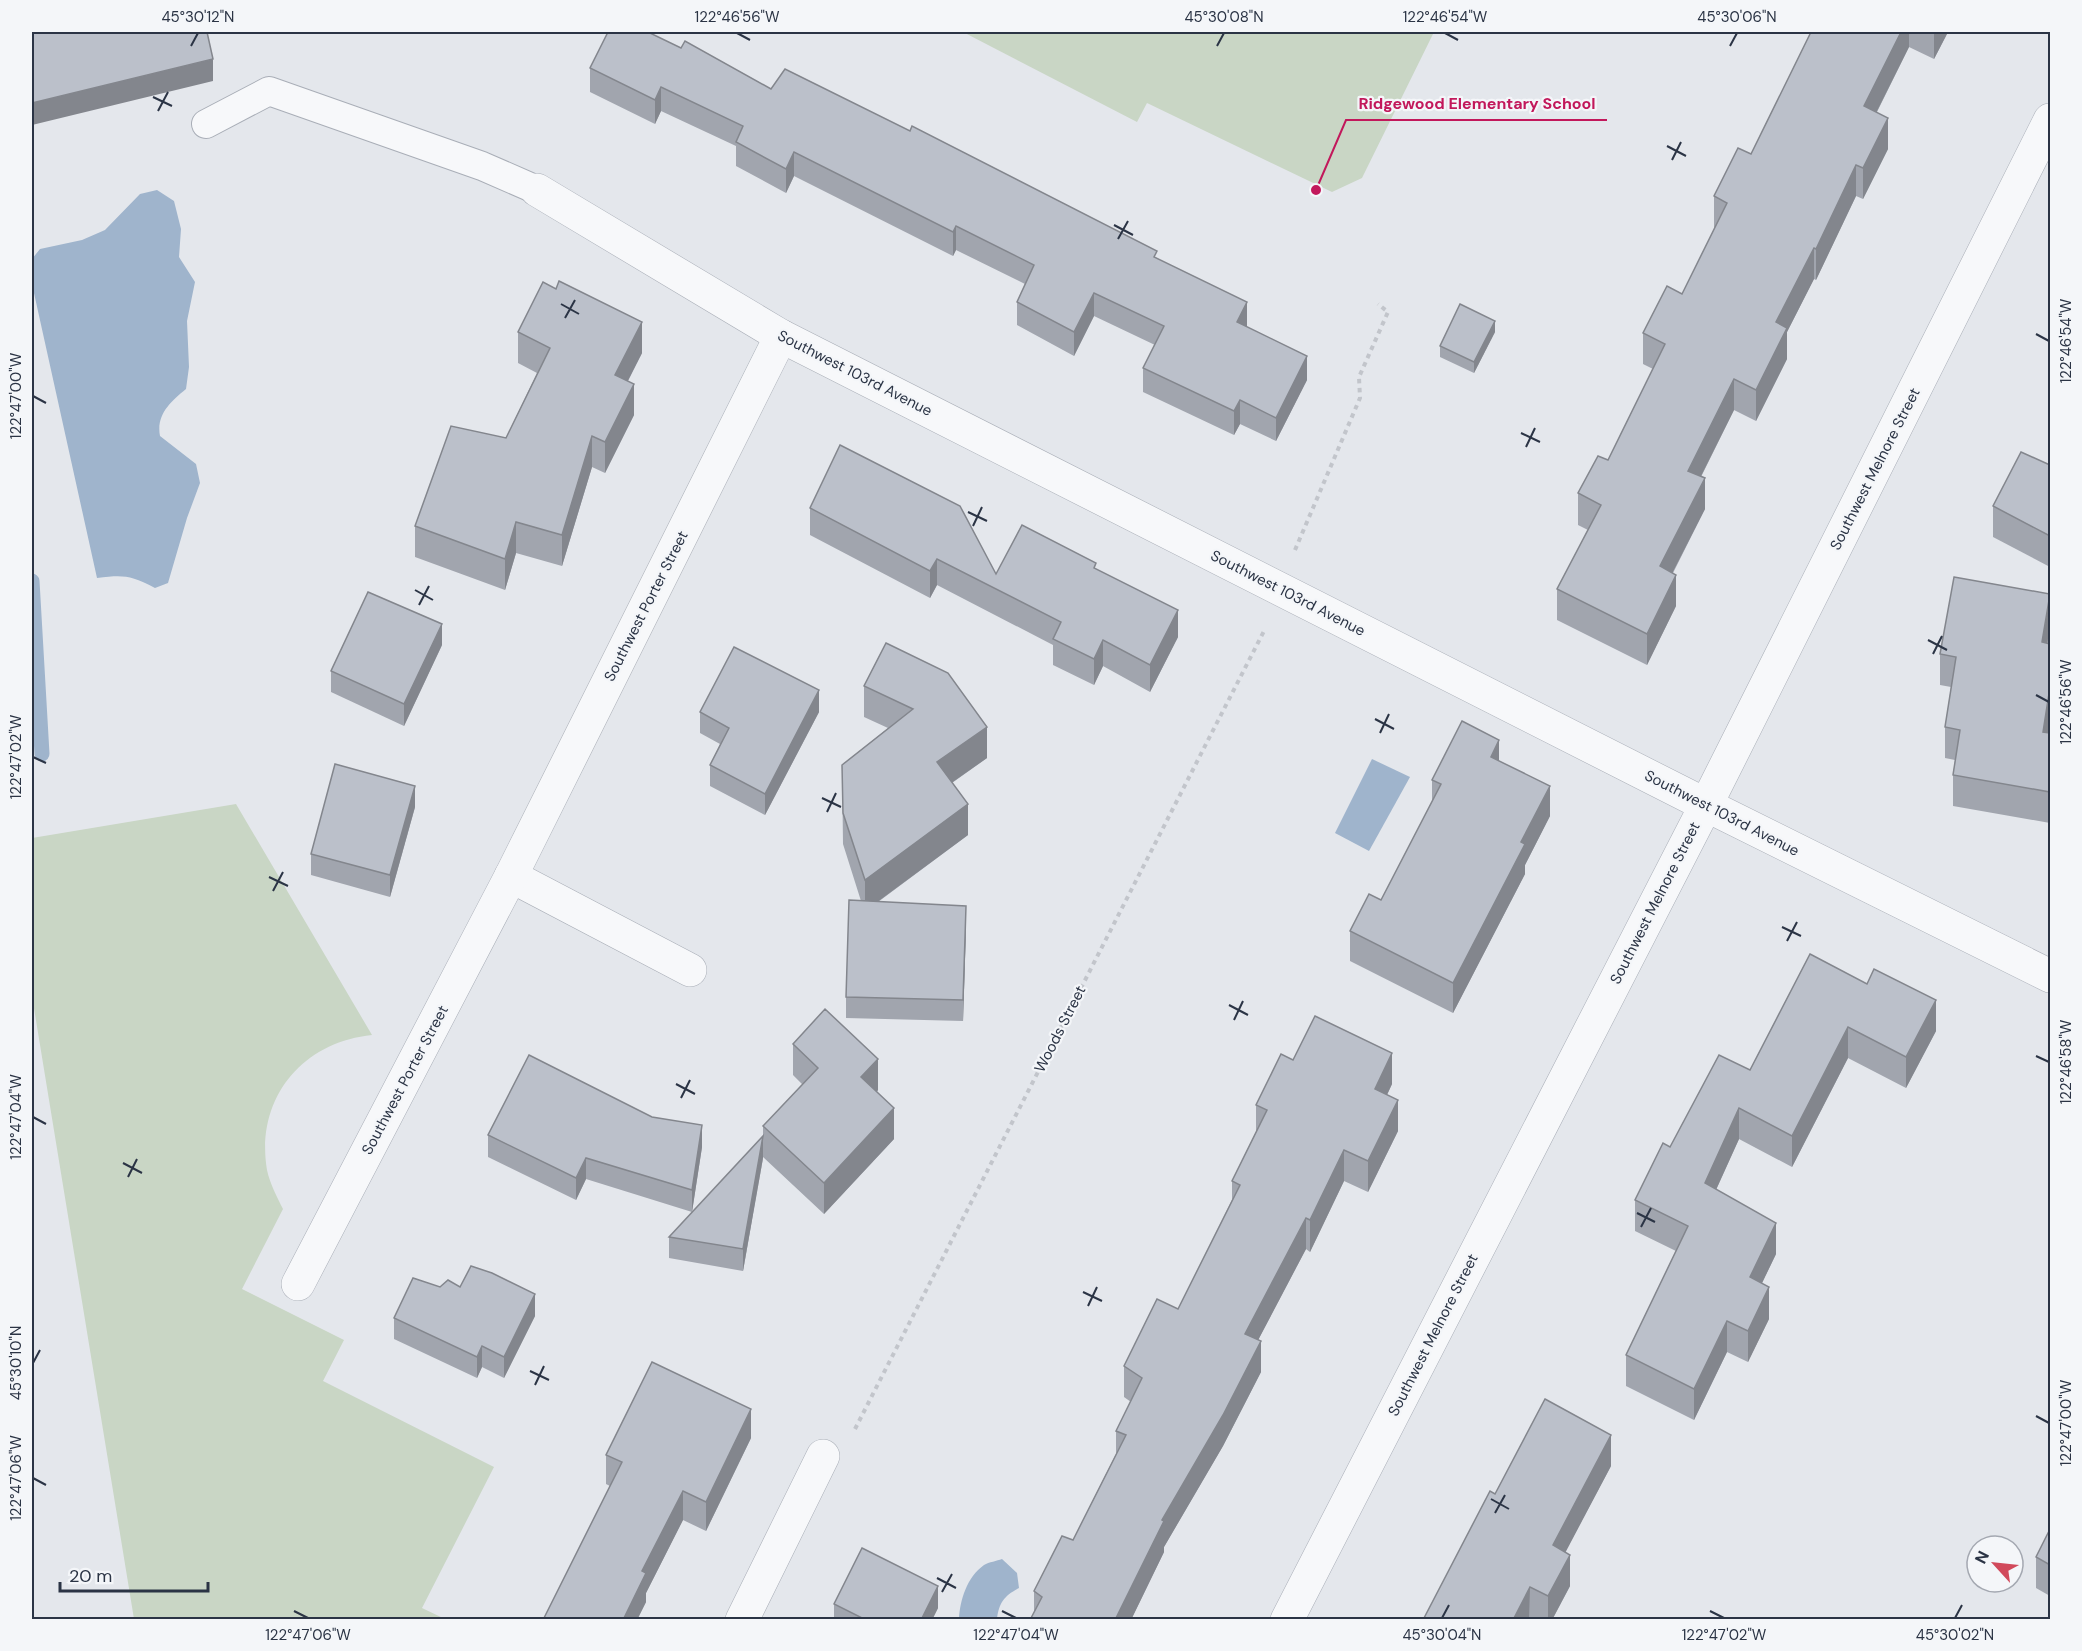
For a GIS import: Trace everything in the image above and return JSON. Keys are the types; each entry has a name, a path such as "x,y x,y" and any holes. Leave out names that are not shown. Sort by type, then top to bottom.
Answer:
{"street":[{"name":"Southwest Melnore Street","path":"1287,1620 1706,805 2050,120"},
{"name":"Southwest 103rd Avenue","path":"537,190 781,336 1706,805 2050,976"},
{"name":"Southwest Porter Street","path":"298,1284 511,876 781,336"},
{"path":"511,876 690,970"},
{"path":"742,1620 823,1456"}],"lane":[{"path":"206,124 269,91 482,166 537,190"}],"path":[{"name":"Woods Street","path":"823,1456 855,1429 1285,591 1296,547 1360,398 1359,377 1388,312 1378,304"}],"green space":[{"path":"963,32 1434,32 1362,178 1332,192 1147,103 1137,122"},
{"path":"236,804 372,1035 347,1040 324,1049 305,1062 289,1078 276,1098 268,1120 265,1144 268,1175 283,1209 242,1289 344,1340 323,1381 494,1467 422,1608 445,1619 134,1619 32,996 32,838"}],"water":[{"path":"157,190 174,201 181,229 179,257 195,282 187,321 189,367 186,389 162,415 160,436 196,464 200,483 168,583 155,588 126,577 97,578 32,284 32,259 40,249 82,240 105,230 140,194"},
{"path":"1372,759 1410,777 1369,851 1335,833"},
{"path":"1002,1559 1017,1573 1019,1588 1003,1600 997,1619 959,1619 963,1597 973,1576 984,1565"}],"building":[{"path":"32,32 207,32 213,59 32,103"},
{"path":"608,32 648,32 681,48 685,41 771,89 785,69 910,131 912,126 1157,251 1154,257 1247,302 1237,322 1307,356 1276,418 1240,400 1234,411 1143,368 1164,326 1094,293 1074,332 1017,302 1034,265 956,226 953,232 794,152 786,169 736,142 743,126 661,87 655,100 590,68"},
{"path":"1811,32 1901,32 1864,106 1888,118 1863,168 1856,165 1816,249 1814,248 1776,322 1787,328 1756,390 1734,379 1688,471 1705,478 1660,566 1676,575 1647,634 1557,589 1601,505 1578,493 1598,456 1608,460 1665,344 1643,333 1667,286 1682,294 1727,203 1714,196 1738,148 1751,154"},
{"path":"559,281 642,322 615,375 634,384 605,442 592,436 562,535 516,522 505,559 415,526 451,426 506,438 550,348 518,332 543,282 556,289"},
{"path":"1460,304 1495,321 1474,362 1440,346"},
{"path":"840,445 960,506 996,574 1022,525 1096,563 1094,568 1178,610 1150,665 1103,640 1094,659 1053,639 1061,622 937,559 930,571 810,508"},
{"path":"2021,452 2050,465 2050,536 1993,506"},
{"path":"1954,577 2050,594 2042,642 2050,644 2050,687 2043,732 2050,733 2050,792 1953,775 1960,730 1945,727 1956,657 1940,654"},
{"path":"368,592 442,624 404,704 331,671"},
{"path":"886,643 948,673 987,727 937,762 968,804 865,880 843,813 842,765 913,709 864,686"},
{"path":"734,647 819,690 765,794 710,765 729,728 700,712"},
{"path":"1462,721 1499,740 1491,757 1550,786 1521,842 1525,844 1453,983 1350,931 1369,894 1381,900 1441,784 1432,780"},
{"path":"335,764 415,786 390,875 311,854"},
{"path":"849,900 966,906 963,1000 846,997"},
{"path":"1810,954 1867,984 1874,969 1936,1000 1906,1057 1848,1027 1792,1136 1739,1108 1705,1183 1776,1223 1750,1277 1769,1287 1748,1331 1727,1321 1694,1389 1626,1355 1688,1226 1635,1200 1663,1143 1670,1147 1719,1055 1750,1070"},
{"path":"825,1009 878,1059 861,1077 894,1108 824,1183 763,1126 818,1068 793,1044"},
{"path":"1315,1016 1392,1053 1375,1089 1398,1100 1368,1161 1344,1150 1310,1220 1306,1218 1245,1334 1261,1341 1223,1415 1162,1520 1164,1521 1115,1620 1030,1620 1042,1597 1034,1591 1062,1536 1073,1540 1126,1435 1116,1431 1142,1378 1124,1366 1157,1299 1178,1309 1240,1185 1232,1181 1267,1110 1256,1105 1281,1054 1293,1060"},
{"path":"529,1055 652,1117 702,1125 692,1190 586,1158 576,1178 488,1135"},
{"path":"763,1136 743,1249 669,1237"},
{"path":"471,1266 492,1273 535,1294 504,1357 482,1346 477,1357 394,1318 413,1278 440,1287 448,1280 460,1287"},
{"path":"652,1362 751,1409 706,1502 683,1491 642,1571 646,1573 623,1620 543,1620 622,1462 606,1455"},
{"path":"1545,1399 1611,1435 1553,1545 1570,1555 1548,1596 1530,1587 1513,1620 1423,1620 1490,1491 1495,1494"},
{"path":"2050,1529 2050,1565 2036,1557"},
{"path":"862,1548 938,1586 921,1620 866,1620 834,1604"}],"waterway":[{"path":"32,581 42,754"}],"place":[{"name":"Ridgewood Elementary School","path":"1316,190"}]}
